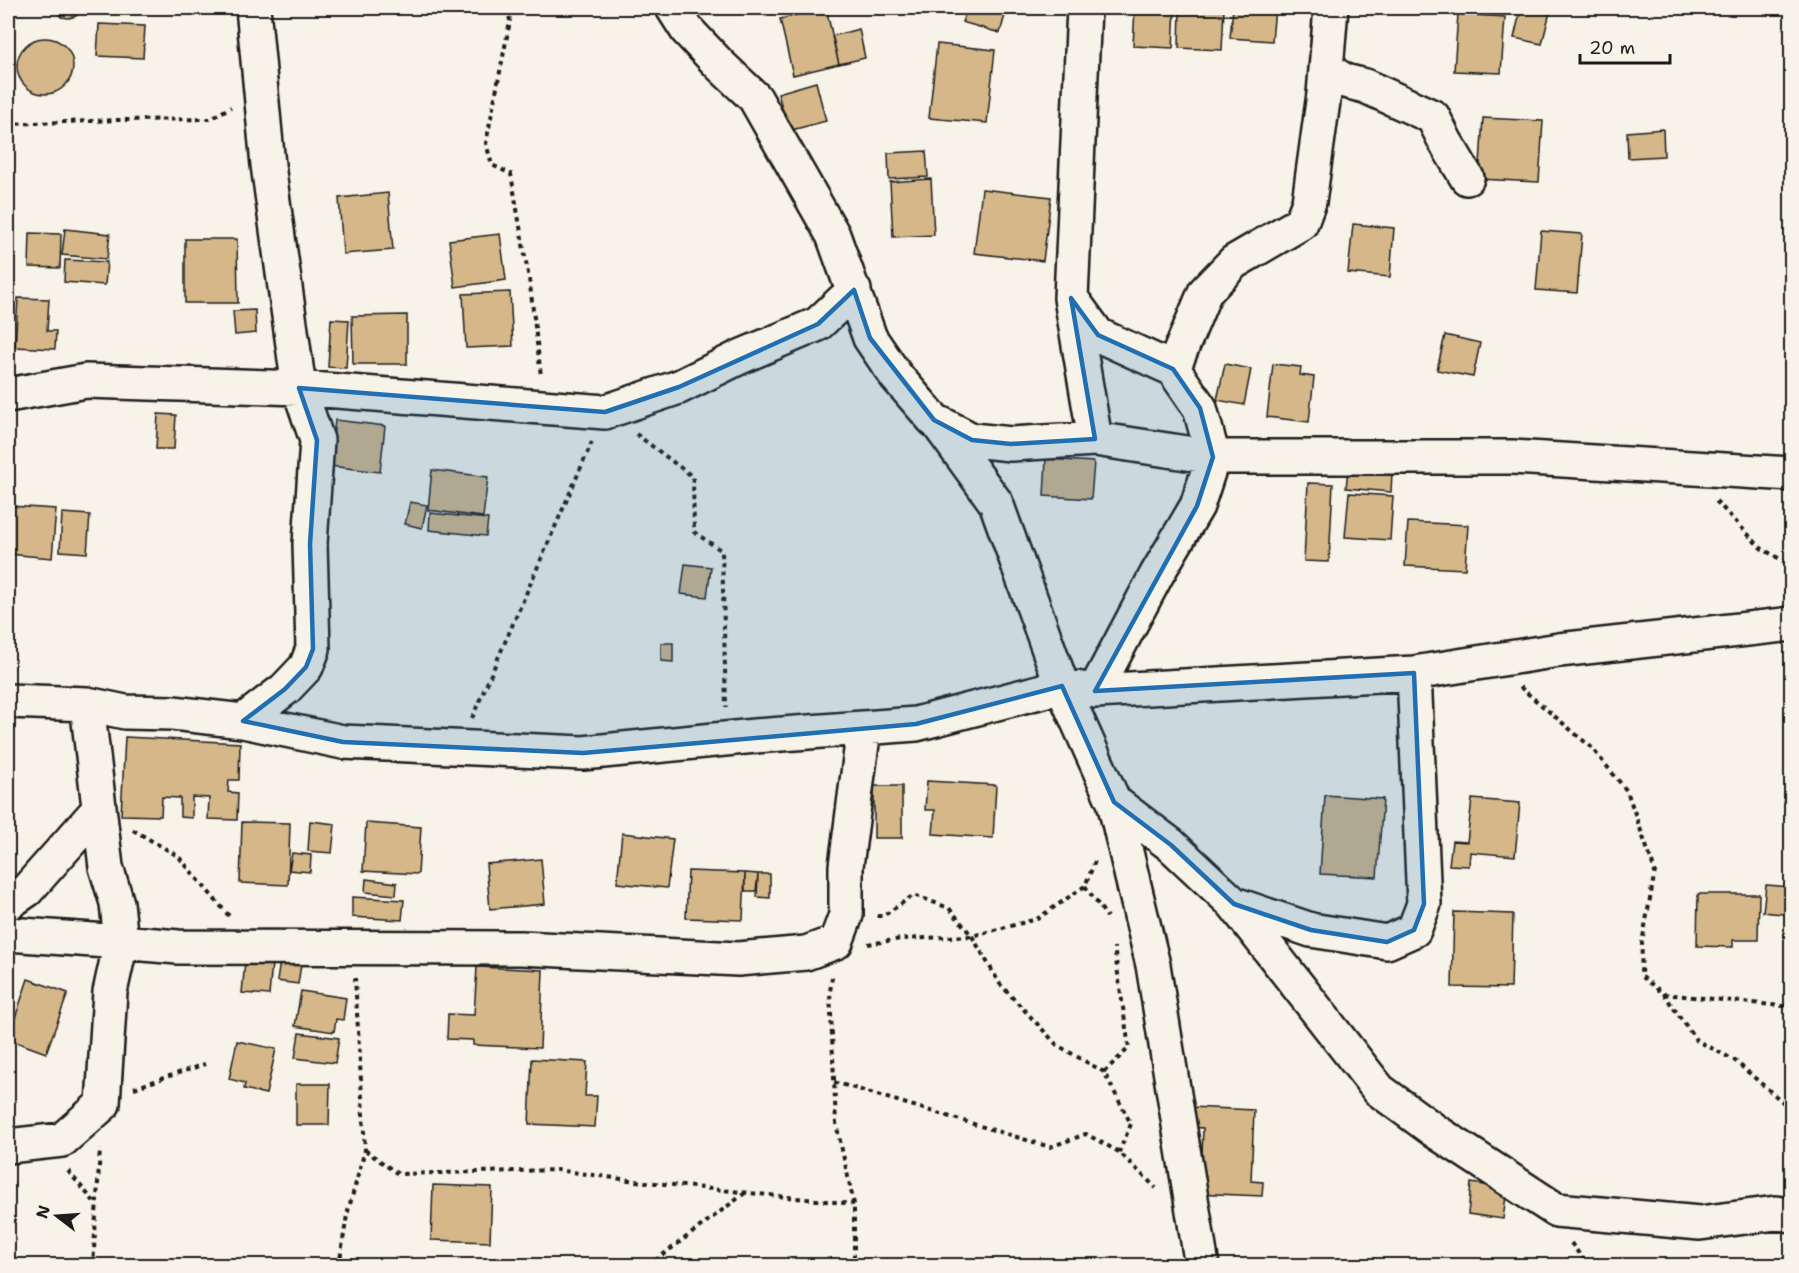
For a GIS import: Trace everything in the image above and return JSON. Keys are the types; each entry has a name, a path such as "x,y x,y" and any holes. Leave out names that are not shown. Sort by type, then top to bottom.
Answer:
{"street":[{"path":"243,721 285,689 306,667 313,650 310,544 317,440 299,388 268,165 253,8"},
{"path":"673,8 687,30 755,98 833,235 870,338 896,376 934,420 996,503 1062,686 1114,802 1153,965 1202,1266"},
{"path":"1084,8 1071,298 1095,439"},
{"path":"1173,369 1205,292 1234,262 1301,223 1309,202 1324,94 1332,8"},
{"path":"1326,69 1345,81 1365,86 1433,117 1467,178"},
{"path":"8,395 86,381 299,388 605,412 679,387 740,357 818,324 854,290"},
{"path":"1071,298 1098,335 1173,369 1200,408 1213,457 1197,506 1157,574 1095,691"},
{"path":"934,420 972,440 1011,444 1095,439 1213,457 1512,457 1791,474"},
{"path":"8,701 87,705 125,712 243,721 343,742 583,753 726,738 916,724 1062,686 1095,691 1414,673 1560,650 1791,624"},
{"path":"1234,904 1311,930 1387,942 1414,930 1424,904 1414,673"},
{"path":"8,1146 62,1140 104,1104 110,992 121,942 117,903 105,867 87,705"},
{"path":"8,934 178,947 521,948 738,959 806,953 841,929 846,866 864,728"},
{"path":"1114,802 1171,845 1234,904 1379,1090 1434,1131 1556,1210 1700,1223 1776,1213 1791,1215"},
{"path":"8,903 27,890 99,809"}],"path":[{"path":"508,8 510,21 486,143 492,165 511,174 530,285 545,407"},
{"path":"8,124 210,119 261,90"},
{"path":"460,747 605,412 693,477 694,532 722,551 726,738"},
{"path":"1685,468 1761,548 1791,566"},
{"path":"1511,684 1521,688 1591,747 1627,791 1655,871 1642,943 1641,976 1664,994 1696,1040 1734,1060 1791,1110"},
{"path":"99,809 178,856 255,947"},
{"path":"841,929 875,944 902,939 972,936 1037,919 1085,886 1097,855"},
{"path":"1085,886 1111,922"},
{"path":"841,929 883,916 914,895 949,908 972,936 1000,984 1056,1045 1104,1072 1131,1124 1119,1152"},
{"path":"841,929 830,992 836,1123 854,1204 854,1266"},
{"path":"1104,1072 1129,1048 1113,942"},
{"path":"339,1266 347,1215 365,1149 354,947"},
{"path":"1664,994 1791,1007"},
{"path":"93,1266 104,1104 133,1089 205,1064"},
{"path":"834,1082 1050,1147 1086,1134 1119,1152 1162,1194"},
{"path":"42,1142 97,1204"},
{"path":"365,1149 399,1174 557,1170 636,1182 854,1204"},
{"path":"648,1266 745,1193"}],"highlighted area":[{"path":"854,290 870,338 934,420 972,440 1011,444 1095,439 1071,298 1098,335 1173,369 1200,408 1213,457 1197,506 1095,691 1414,673 1424,904 1414,930 1387,942 1311,930 1234,904 1171,845 1114,802 1062,686 916,724 583,753 343,742 243,721 285,689 306,667 313,649 310,544 317,440 299,388 605,412 679,387 818,324"}],"building":[{"path":"54,8 83,8 76,16 69,18 61,17"},
{"path":"826,8 839,64 793,75 780,19"},
{"path":"967,8 1007,8 1000,33 962,22"},
{"path":"1135,8 1175,8 1173,48 1133,46"},
{"path":"1180,8 1224,8 1222,50 1179,48"},
{"path":"1233,8 1275,8 1272,41 1230,38"},
{"path":"1521,8 1551,8 1542,44 1514,38"},
{"path":"1458,14 1505,17 1501,73 1454,71"},
{"path":"99,24 145,26 143,58 97,56"},
{"path":"859,29 865,58 839,64 832,36"},
{"path":"45,38 56,40 65,46 71,55 73,66 71,77 65,86 56,92 45,94 34,92 25,86 19,77 17,66 19,55 25,46 34,40"},
{"path":"937,44 995,50 987,123 929,118"},
{"path":"816,82 826,121 788,131 778,93"},
{"path":"1483,118 1543,121 1539,182 1479,179"},
{"path":"1663,129 1664,156 1628,158 1627,132"},
{"path":"926,151 928,177 889,179 888,153"},
{"path":"931,179 934,235 893,237 890,182"},
{"path":"982,189 1051,197 1043,261 974,253"},
{"path":"388,193 393,250 343,254 339,198"},
{"path":"1353,224 1394,228 1390,277 1348,273"},
{"path":"65,229 110,234 107,259 62,255"},
{"path":"1541,231 1582,234 1577,293 1536,290"},
{"path":"30,233 61,234 60,268 29,267"},
{"path":"500,234 506,280 455,287 449,240"},
{"path":"185,239 237,239 238,303 185,303"},
{"path":"65,260 107,262 105,285 64,282"},
{"path":"510,292 513,346 466,348 463,294"},
{"path":"18,298 49,299 47,331 56,331 55,349 15,347"},
{"path":"255,310 256,333 235,335 233,311"},
{"path":"407,315 407,364 353,364 352,316"},
{"path":"331,319 349,320 346,368 328,367"},
{"path":"1445,335 1480,343 1473,377 1437,370"},
{"path":"1225,364 1251,369 1244,405 1217,400"},
{"path":"1273,364 1301,367 1300,375 1314,377 1309,422 1267,417"},
{"path":"158,414 176,415 174,449 156,449"},
{"path":"335,420 385,426 380,472 330,466"},
{"path":"1046,459 1094,462 1091,499 1044,496"},
{"path":"1348,469 1392,472 1391,492 1346,488"},
{"path":"432,470 488,477 483,517 428,510"},
{"path":"1308,483 1333,484 1329,562 1304,561"},
{"path":"1349,493 1393,496 1390,540 1345,537"},
{"path":"410,502 427,505 422,528 405,524"},
{"path":"10,506 56,509 52,558 8,554"},
{"path":"62,513 90,515 87,553 60,551"},
{"path":"430,513 488,519 486,536 429,530"},
{"path":"1408,522 1468,525 1465,569 1405,566"},
{"path":"685,564 711,567 707,597 681,594"},
{"path":"661,643 673,643 673,662 661,661"},
{"path":"125,737 240,743 239,780 229,780 228,792 238,793 237,820 208,819 209,798 192,797 192,818 180,817 180,798 162,797 161,816 121,815"},
{"path":"927,781 996,785 993,838 933,834 935,810 925,810"},
{"path":"874,786 902,786 902,838 874,838"},
{"path":"1325,795 1383,799 1377,877 1320,874"},
{"path":"1472,799 1520,803 1515,856 1470,852 1469,866 1449,865 1452,841 1467,842"},
{"path":"310,821 335,824 332,853 308,851"},
{"path":"242,822 290,823 288,885 240,883"},
{"path":"366,823 421,827 418,874 363,871"},
{"path":"622,833 673,839 667,888 617,883"},
{"path":"292,853 311,855 310,872 289,870"},
{"path":"541,859 545,904 490,909 486,864"},
{"path":"688,871 745,873 743,920 686,918"},
{"path":"745,873 758,874 756,891 745,891"},
{"path":"758,874 770,874 770,898 757,897"},
{"path":"366,879 397,883 396,895 365,892"},
{"path":"1766,885 1792,887 1792,915 1763,912"},
{"path":"1698,894 1759,894 1758,940 1733,940 1733,947 1697,946"},
{"path":"352,897 404,900 402,920 352,917"},
{"path":"1454,912 1513,914 1511,988 1452,987"},
{"path":"245,961 272,963 269,995 242,993"},
{"path":"280,961 301,964 298,984 277,981"},
{"path":"477,967 543,970 540,1048 473,1045 473,1040 447,1039 448,1014 474,1015"},
{"path":"28,979 68,993 46,1053 8,1039"},
{"path":"301,991 346,998 343,1020 336,1019 334,1032 295,1026"},
{"path":"299,1033 339,1038 335,1063 295,1058"},
{"path":"237,1041 276,1049 266,1094 244,1089 245,1083 229,1079"},
{"path":"532,1059 587,1062 585,1096 597,1096 595,1127 529,1124"},
{"path":"296,1084 330,1084 329,1125 296,1125"},
{"path":"1190,1107 1254,1110 1251,1181 1263,1182 1262,1196 1193,1193 1201,1181 1203,1128 1189,1127"},
{"path":"1471,1183 1507,1188 1503,1219 1468,1214"},
{"path":"433,1185 492,1187 490,1242 431,1240"}]}
